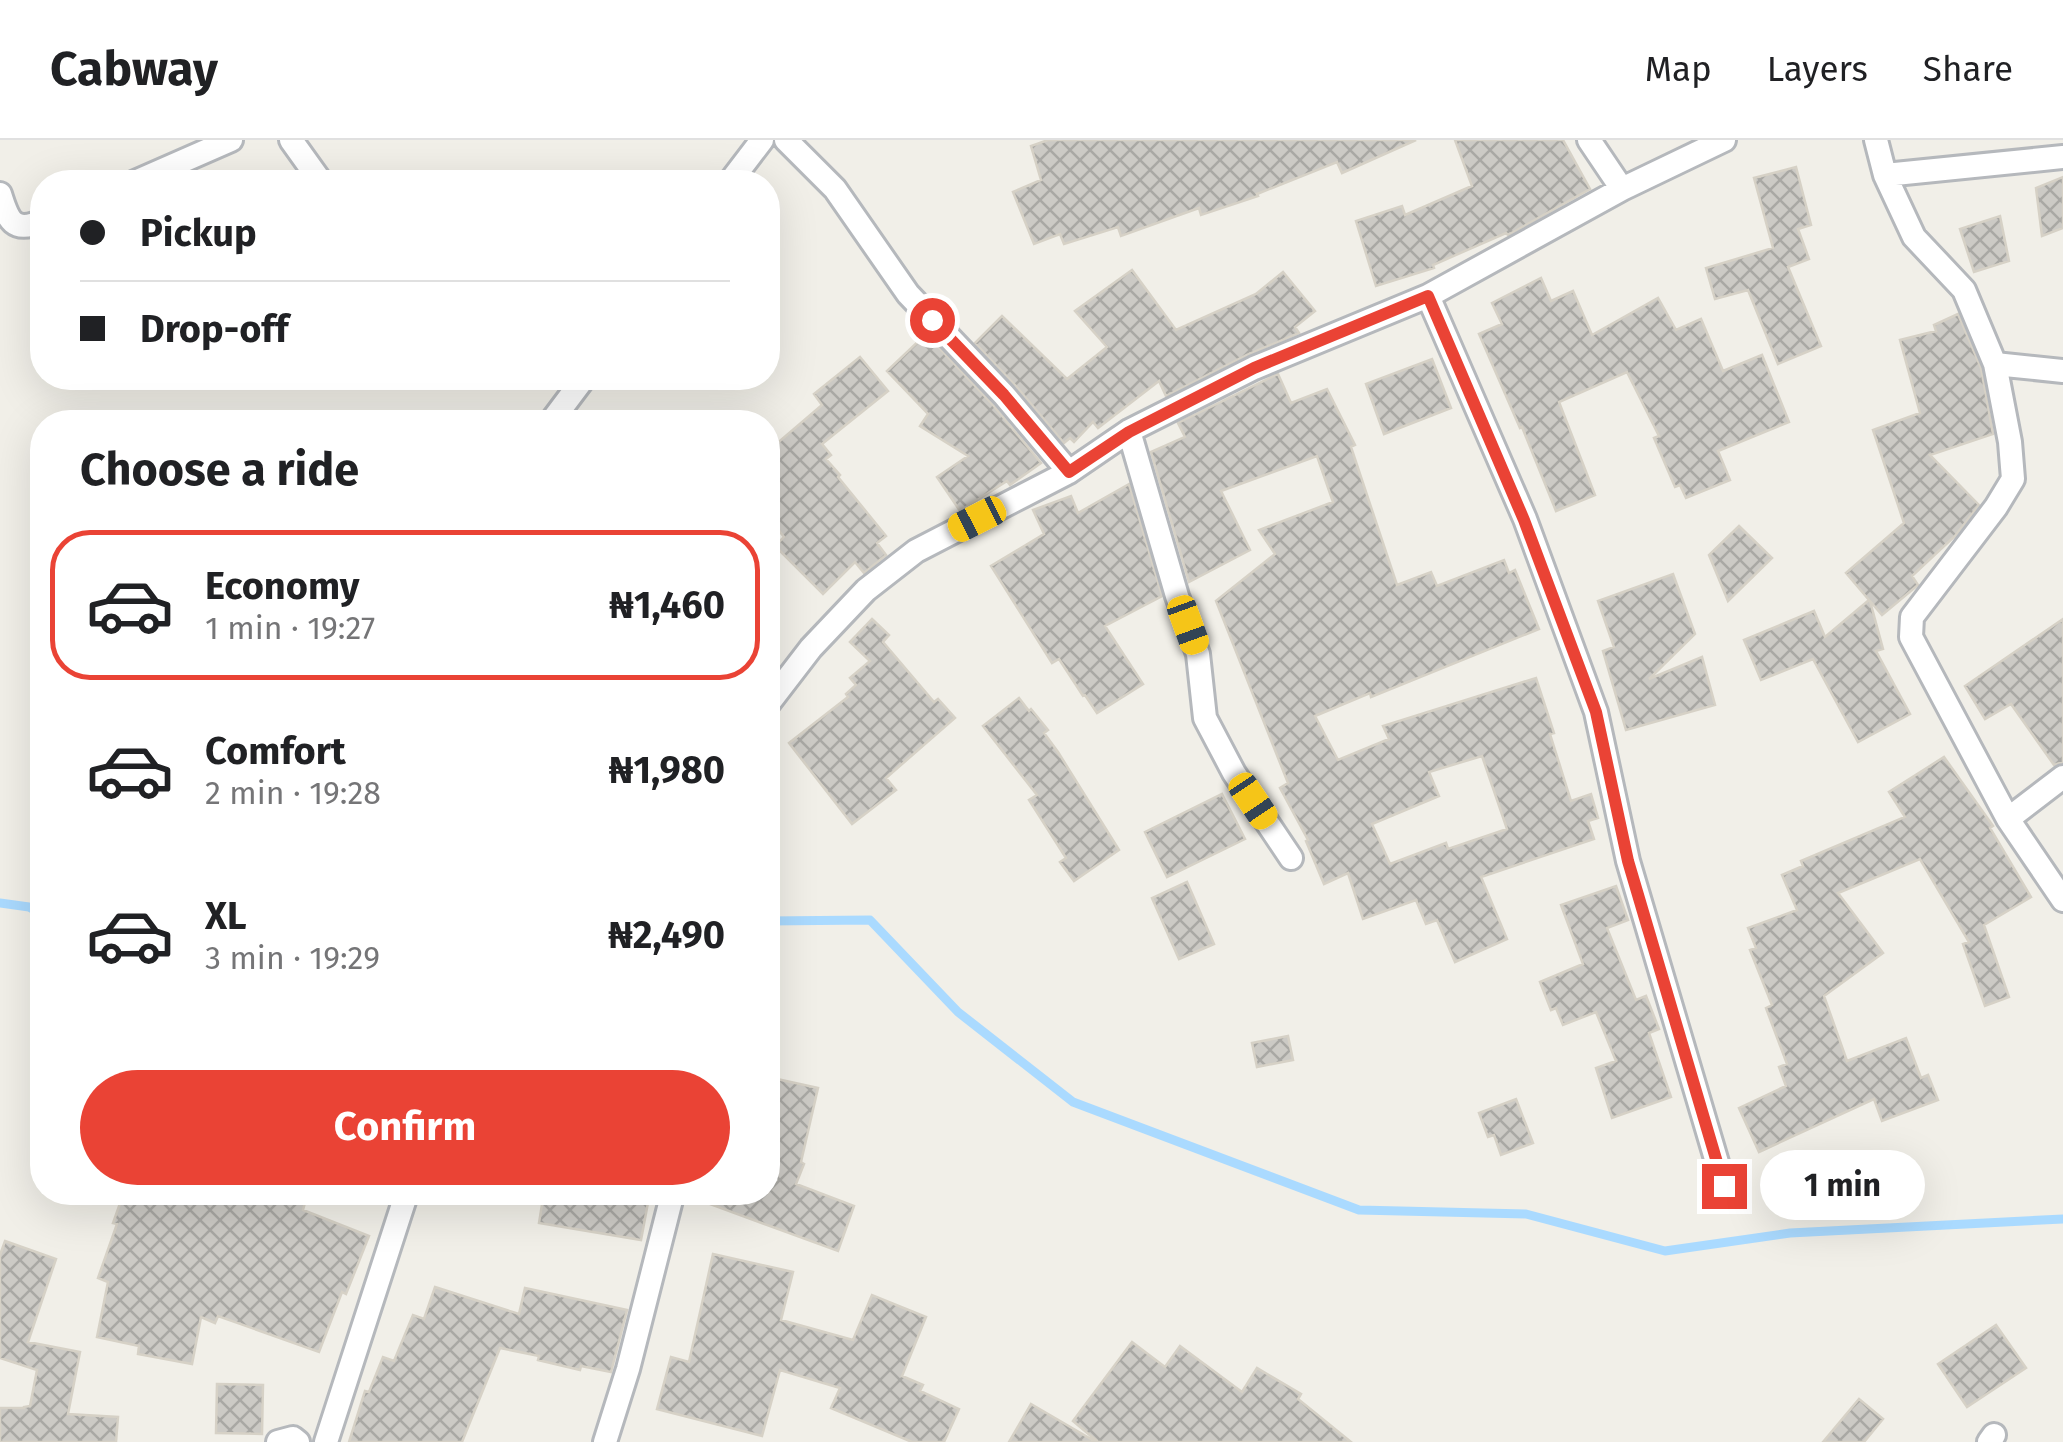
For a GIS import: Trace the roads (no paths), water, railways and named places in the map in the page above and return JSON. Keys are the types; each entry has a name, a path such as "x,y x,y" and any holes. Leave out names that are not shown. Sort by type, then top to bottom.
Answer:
{"street":[{"path":"162,170 230,140"},
{"path":"291,140 312,170"},
{"path":"739,170 762,140"},
{"path":"786,140 834,189 908,294 1004,395 1069,472"},
{"path":"1589,140 1622,189"},
{"path":"780,688 811,648 866,590 916,550 1069,472 1129,432 1254,368 1428,296 1622,189 1724,140"},
{"path":"1876,140 1884,175 1914,237 1964,290 1995,364 2013,479 1996,508 1912,617 1911,637 2008,819 2063,900"},
{"path":"1884,175 2063,157"},
{"path":"0,194 10,220 17,226 30,227"},
{"path":"1428,296 1524,520 1596,712 1628,861 1724,1186"},
{"path":"1995,364 2063,371"},
{"path":"1129,432 1198,654 1205,718 1234,773 1291,858"},
{"path":"2008,819 2063,777"},
{"path":"326,1442 403,1205"},
{"path":"605,1442 670,1205"},
{"path":"278,1442 292,1438 298,1442"}],"waterway":[{"path":"0,903 30,908"},
{"path":"780,921 870,920 958,1012 1073,1102 1359,1210 1526,1214 1665,1251 1790,1233 2063,1219"}]}
